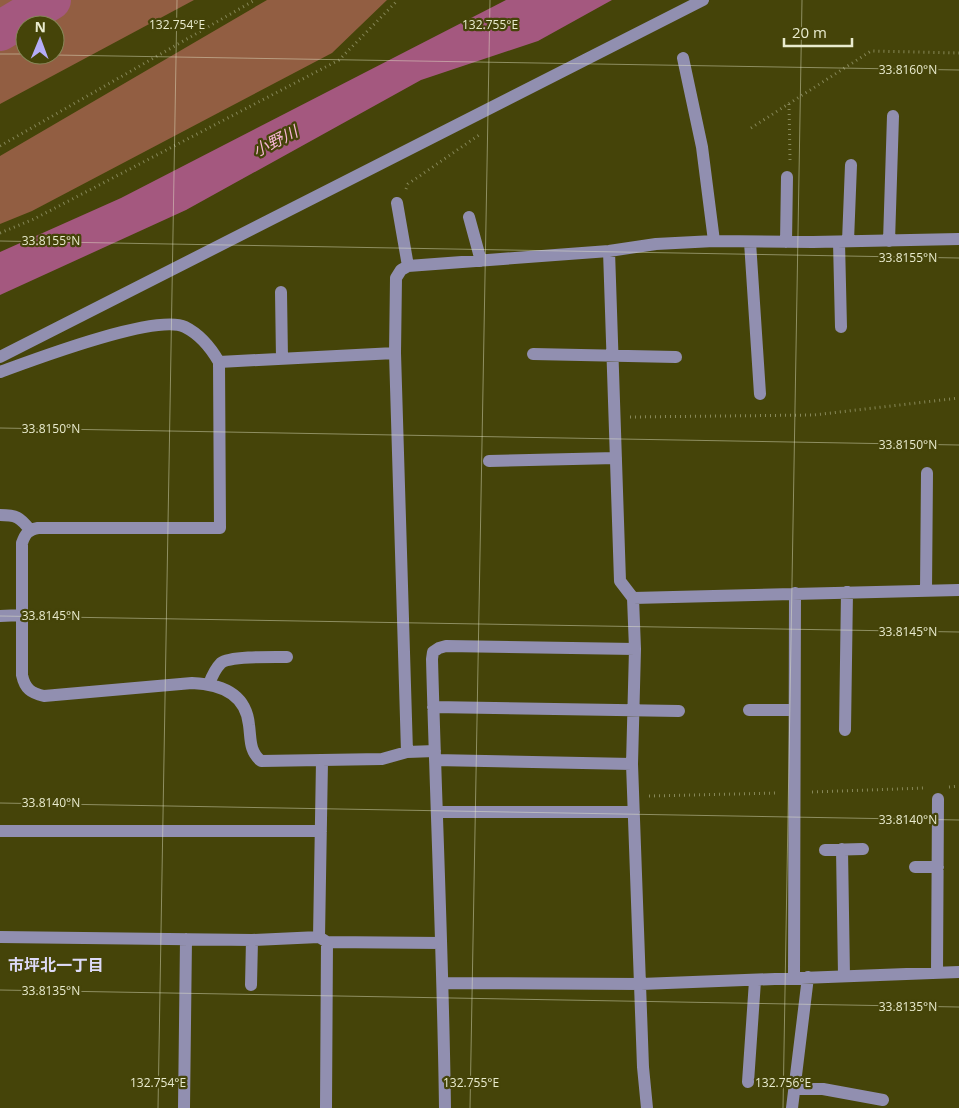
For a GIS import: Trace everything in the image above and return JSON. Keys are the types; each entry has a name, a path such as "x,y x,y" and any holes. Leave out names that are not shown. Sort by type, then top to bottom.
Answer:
{"street":[{"path":"0,357 702,0"},
{"path":"683,58 702,147 714,241"},
{"path":"889,241 893,116"},
{"path":"840,327 850,165"},
{"path":"786,178 786,242"},
{"path":"397,202 408,266"},
{"path":"469,217 481,261"},
{"path":"407,752 395,354 396,278 401,270 408,266 609,251 656,244 714,241 844,242 959,239"},
{"path":"750,242 760,394"},
{"path":"609,251 620,581 632,598 635,649 632,764 643,1067 647,1108"},
{"path":"281,292 282,359"},
{"path":"0,372 136,328 163,324 184,326 212,350 219,362 220,528 38,528 30,530 25,535 22,543 22,676 24,685 32,693 44,696 192,683 209,684 223,688 236,696 245,708 249,723 251,748 256,757 261,761 382,759 407,752 435,755 632,764"},
{"path":"219,362 395,354"},
{"path":"533,354 676,357"},
{"path":"489,461 616,458"},
{"path":"926,590 927,473"},
{"path":"0,515 12,515 22,520 30,530"},
{"path":"632,598 959,590"},
{"path":"845,730 848,592"},
{"path":"794,978 795,594"},
{"path":"0,616 22,615"},
{"path":"445,1108 433,652 446,646 635,649"},
{"path":"209,684 215,670 222,662 232,659 287,656"},
{"path":"433,707 679,711"},
{"path":"749,710 794,710"},
{"path":"322,760 321,831 326,1108"},
{"path":"938,799 938,973"},
{"path":"437,812 634,812"},
{"path":"0,831 321,831"},
{"path":"842,849 844,976"},
{"path":"826,850 863,849"},
{"path":"915,867 938,867"},
{"path":"0,937 441,943"},
{"path":"184,1108 186,939"},
{"path":"251,985 252,940"},
{"path":"443,983 640,984 959,972"},
{"path":"792,1108 808,977"},
{"path":"748,1082 755,980"},
{"path":"794,1089 823,1089 883,1100"}],"path":[{"path":"0,146 255,0"},
{"path":"0,233 34,219 339,60 398,0"},
{"path":"752,128 871,51 959,53"},
{"path":"786,178 790,164 789,103"},
{"path":"397,202 408,184 479,135 492,121 492,107"},
{"path":"614,417 814,415 959,398"}],"shaded area":[{"path":"0,0 194,0 0,104"},
{"path":"267,0 387,0 332,53 32,211 0,224 0,156"}],"water":[{"name":"小野川","path":"506,0 612,0 538,41 421,80 186,210 0,295 0,252 121,198"}],"waterway":[{"path":"0,31 51,0"}],"district":[{"name":"市坪北一丁目","path":"56,965"}]}
